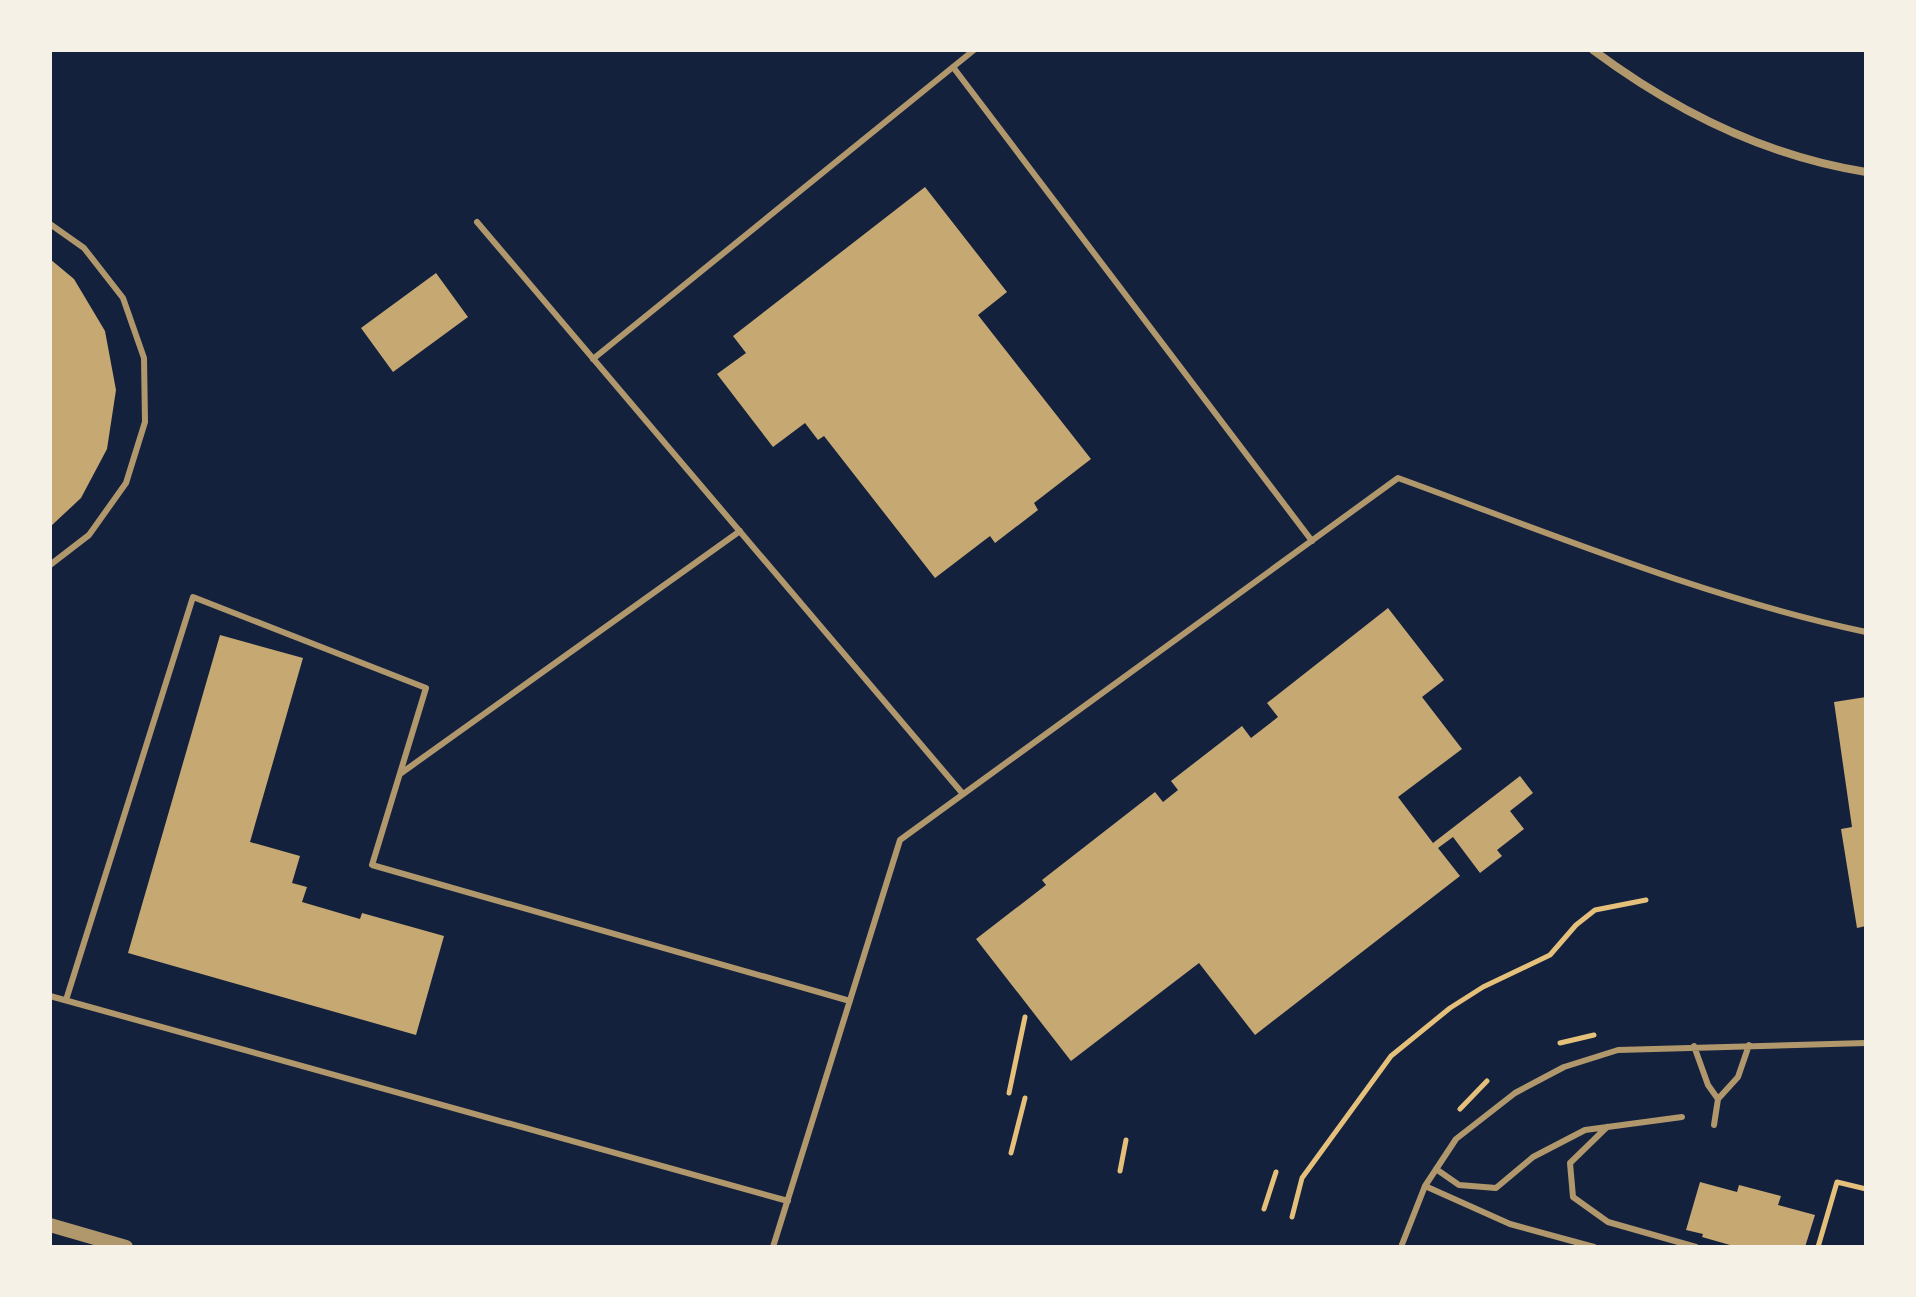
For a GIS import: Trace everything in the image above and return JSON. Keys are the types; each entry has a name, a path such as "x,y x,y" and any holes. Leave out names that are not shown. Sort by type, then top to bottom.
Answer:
{"street":[{"path":"1593,50 1691,114 1747,141 1794,156 1866,172"},
{"path":"50,1225 123,1247"}],"lane":[{"path":"593,359 974,50"},
{"path":"953,67 1312,541"},
{"path":"477,222 963,794"},
{"path":"50,224 84,248 123,298 144,358 145,422 126,483 89,535 50,565"},
{"path":"773,1247 900,840 1398,478 1632,563 1795,617 1866,632"},
{"path":"400,774 740,531"},
{"path":"66,1000 193,597 426,688 372,865 850,1001"},
{"path":"50,996 788,1201"},
{"path":"1401,1247 1425,1186 1456,1139 1515,1093 1564,1067 1618,1050 1866,1043"},
{"path":"1714,1125 1718,1099 1738,1077 1749,1045"},
{"path":"1694,1046 1708,1085 1718,1099"},
{"path":"1436,1169 1459,1185 1496,1188 1533,1157 1585,1130 1682,1117"},
{"path":"1607,1127 1570,1163 1573,1197 1608,1222 1696,1247"},
{"path":"1425,1186 1510,1224 1576,1245 1594,1247"}],"path":[{"path":"1292,1217 1302,1178 1391,1056 1450,1008 1483,987 1550,955 1576,925 1595,910 1646,900"},
{"path":"1009,1093 1025,1017"},
{"path":"1560,1043 1601,1033"},
{"path":"1011,1153 1025,1098"},
{"path":"1120,1171 1126,1140"},
{"path":"1264,1209 1276,1172"},
{"path":"1818,1247 1837,1182 1866,1189"}],"building":[{"path":"925,187 1007,292 978,315 1091,459 1034,503 1038,510 995,543 990,536 935,578 824,436 818,440 805,423 773,447 717,374 746,353 733,336"},
{"path":"50,259 74,279 105,331 116,390 107,449 81,498 50,527"},
{"path":"436,273 468,317 393,372 361,328"},
{"path":"1388,608 1444,680 1422,697 1462,749 1398,797 1433,843 1520,776 1533,793 1510,811 1524,829 1497,850 1502,856 1480,873 1453,837 1438,848 1460,876 1255,1035 1199,963 1071,1061 976,939 1046,885 1042,880 1155,792 1163,802 1178,790 1171,781 1242,726 1251,738 1278,717 1267,703"},
{"path":"220,635 303,658 250,842 300,856 292,883 307,887 302,902 360,919 362,913 444,936 416,1035 128,953"},
{"path":"1866,697 1866,926 1857,928 1841,829 1852,827 1834,702"},
{"path":"1700,1182 1737,1192 1739,1185 1781,1196 1778,1205 1815,1215 1805,1247 1737,1247 1686,1230"}]}
